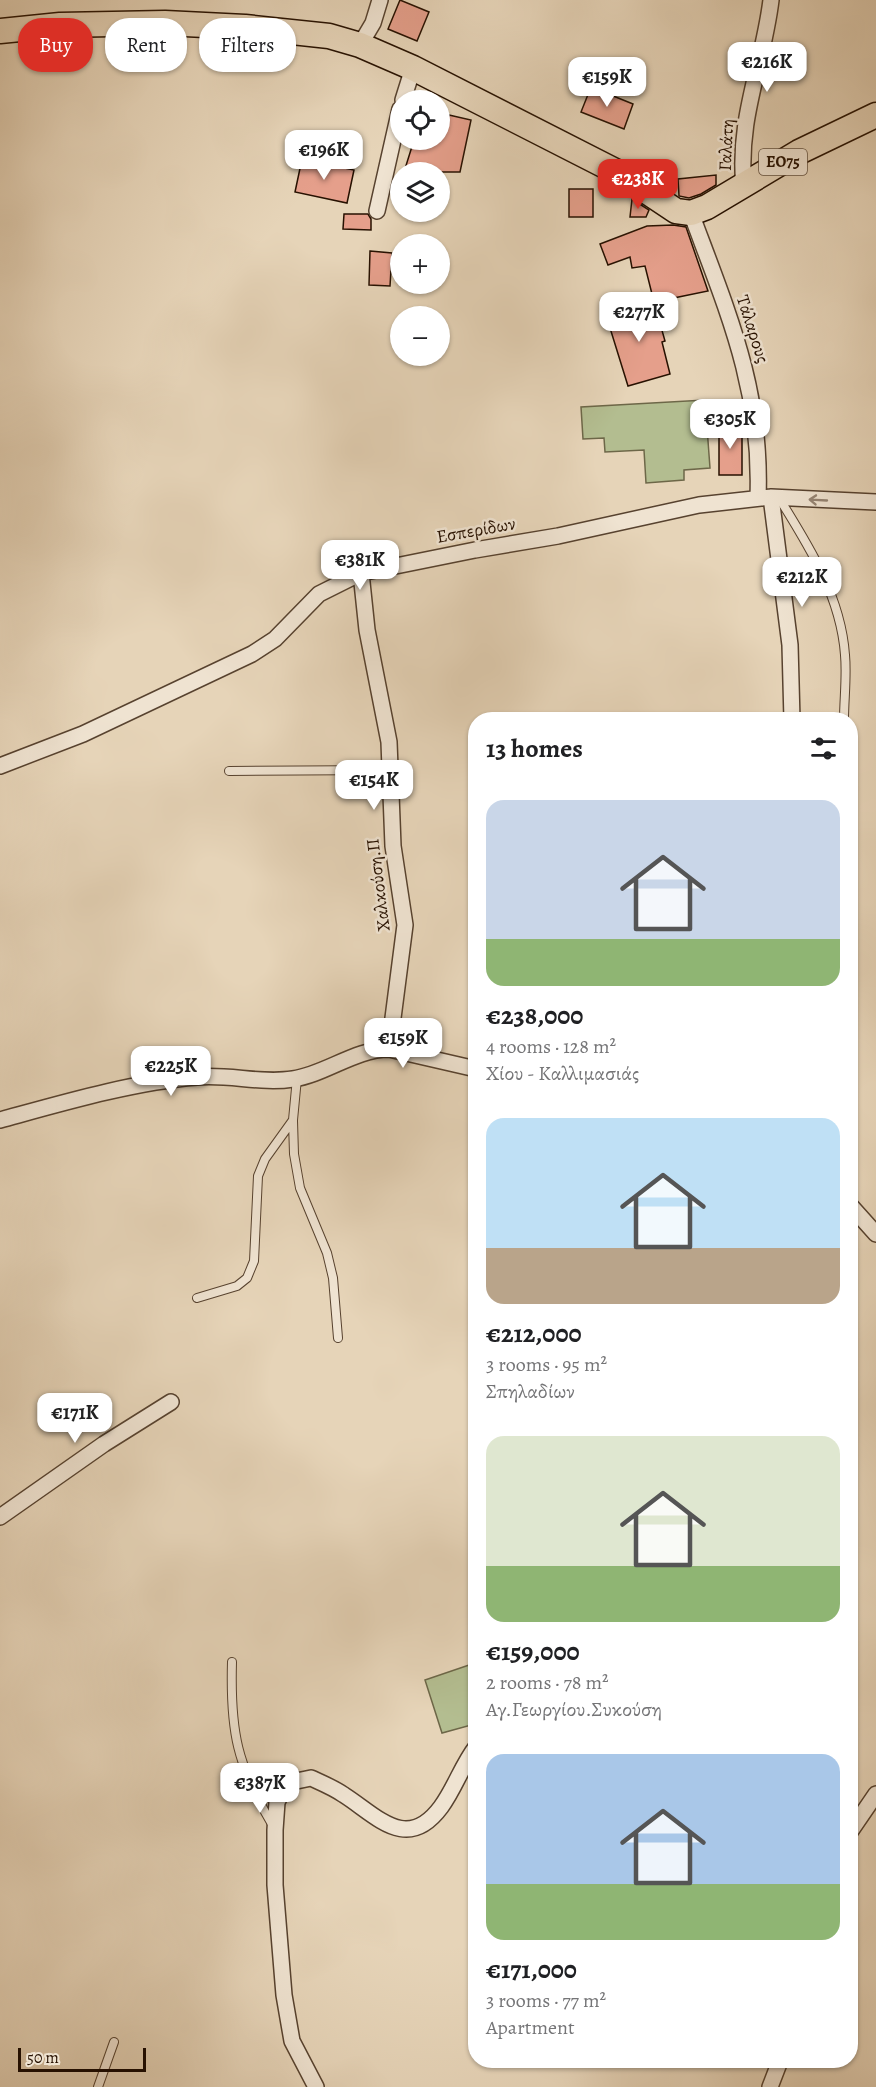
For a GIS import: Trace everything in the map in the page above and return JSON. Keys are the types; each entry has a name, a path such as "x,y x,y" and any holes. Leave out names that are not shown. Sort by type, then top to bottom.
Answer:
{"main road":[{"path":"0,31 60,25 153,24 245,27 298,31 360,45 413,68 619,173 676,211 692,213"},
{"name":"ΕΟ75","path":"692,213 744,187 799,152 876,115"}],"street":[{"path":"360,45 373,23 380,0"},
{"name":"Γαλάτη","path":"744,187 741,158 751,86 771,0"},
{"path":"406,90 413,68"},
{"path":"377,211 391,150"},
{"name":"Τάλαρους","path":"692,213 731,322 750,386 769,497 790,645 792,712"},
{"name":"Εσπερίδων","path":"0,766 83,734 252,654 276,639 319,594 361,573 475,549 558,537 699,505 769,497 876,502"},
{"name":"Χαλκούση.Π","path":"361,573 368,630 389,742 393,846 405,926 389,1049"},
{"path":"0,1120 122,1090 195,1077 278,1082 297,1078 375,1049 389,1049 468,1067"},
{"path":"858,1214 876,1233"},
{"path":"0,1517 104,1444 171,1402"},
{"path":"316,2087 292,2041 284,1995 275,1885 277,1802 287,1784 311,1778 345,1795 389,1827 411,1828 426,1822 443,1803 468,1760"},
{"path":"858,1820 876,1794"},
{"path":"770,2087 777,2068"}],"lane":[{"path":"769,497 811,548 836,610 846,658 844,712"},
{"path":"229,771 390,770"},
{"path":"297,1078 292,1120 294,1154 300,1188 327,1253 333,1278 338,1338"},
{"path":"197,1298 237,1286 247,1278 254,1261 258,1176 265,1159 292,1120"},
{"path":"232,1662 234,1732 240,1760 254,1793 275,1830"},
{"path":"98,2087 114,2042"}],"green space":[{"path":"705,400 710,468 684,470 684,480 646,483 644,450 605,452 604,438 583,439 581,407"},
{"path":"468,1665 468,1726 442,1733 425,1680"}],"building":[{"path":"400,0 429,12 417,41 388,29"},
{"path":"591,87 633,104 624,129 581,112"},
{"path":"450,115 471,120 460,172 450,172 450,162 407,162 411,150 450,150"},
{"path":"302,159 354,170 347,203 295,192"},
{"path":"716,175 716,185 701,194 689,198 679,196 678,179"},
{"path":"569,189 593,189 593,217 569,217"},
{"path":"632,199 649,210 646,217 630,217"},
{"path":"344,214 368,214 371,219 371,230 343,229"},
{"path":"647,226 686,227 708,291 654,302 645,266 632,268 630,257 608,265 600,244"},
{"path":"370,251 390,253 390,286 369,285"},
{"path":"654,302 665,341 662,342 670,374 628,386 606,315"},
{"path":"719,425 742,425 742,475 719,475"}]}
